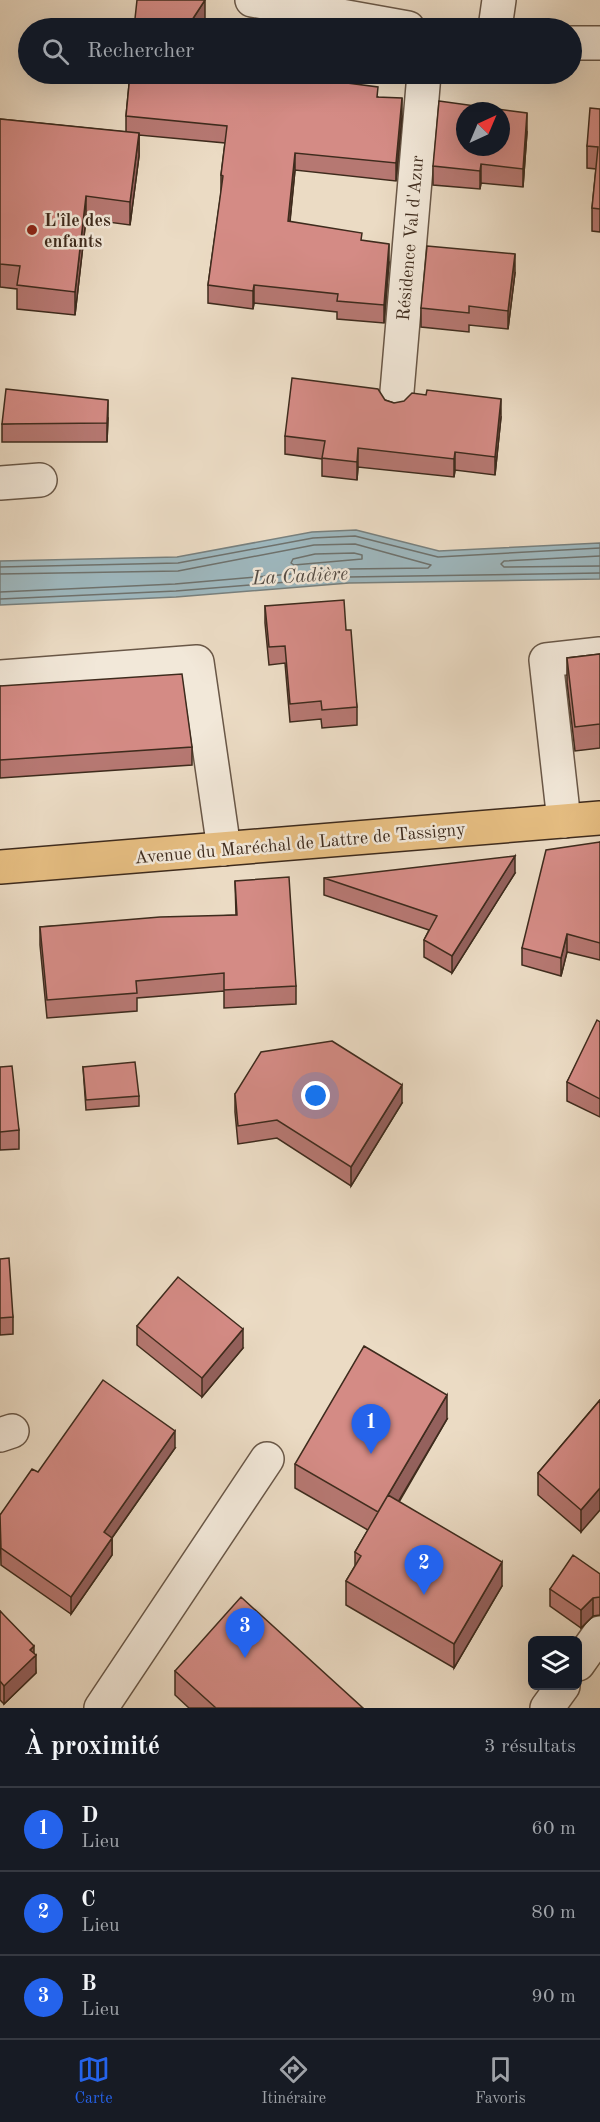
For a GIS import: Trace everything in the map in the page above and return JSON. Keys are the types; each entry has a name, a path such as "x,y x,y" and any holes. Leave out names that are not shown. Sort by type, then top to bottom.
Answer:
{"main road":[{"name":"Avenue du Maréchal de Lattre de Tassigny","path":"0,867 600,818"}],"street":[{"path":"252,0 352,18"},
{"path":"496,18 499,0"},
{"path":"582,43 600,43"},
{"name":"Résidence Val d'Azur","path":"396,403 423,84"},
{"path":"0,483 40,480"},
{"path":"564,822 546,660 600,654"},
{"path":"0,677 197,662 224,849"},
{"path":"101,1708 267,1459"},
{"path":"582,1658 600,1633"},
{"path":"547,1708 560,1690"}],"water":[{"name":"La Cadière","path":"356,530 439,551 600,543 600,579 349,583 176,597 0,605 0,561 177,557 312,532"}],"building":[{"path":"137,0 205,0 193,18 135,18"},
{"path":"129,84 355,84 378,87 377,97 402,98 396,163 295,153 288,221 362,233 361,240 389,244 384,305 337,301 338,294 254,285 253,291 208,285 223,176 221,175 227,126 126,116"},
{"path":"439,101 456,103 456,156 510,156 510,111 527,113 523,169 481,164 480,171 433,166"},
{"path":"590,108 600,109 600,209 592,208 598,147 587,146"},
{"name":"L'île des enfants","path":"0,119 139,133 130,202 86,196 75,292 17,285 20,266 0,264"},
{"path":"427,246 515,254 508,311 469,306 469,313 421,308"},
{"path":"292,378 378,389 385,400 394,403 404,401 412,393 426,395 427,390 501,399 495,457 455,452 454,459 358,448 357,462 322,458 325,441 285,436"},
{"path":"6,389 108,400 107,423 2,424"},
{"path":"344,600 346,630 351,630 357,707 322,710 321,701 290,704 285,646 269,647 265,606"},
{"path":"600,654 600,724 575,727 567,658"},
{"path":"182,674 192,747 0,760 0,686"},
{"path":"600,842 600,943 567,934 561,958 522,948 546,850"},
{"path":"515,856 452,956 424,940 437,916 324,878"},
{"path":"289,877 296,986 224,990 224,973 136,981 137,993 47,1000 40,927 160,917 237,915 235,881"},
{"path":"597,1020 600,1022 600,1099 567,1082"},
{"path":"332,1041 402,1085 351,1167 277,1120 238,1126 235,1094 261,1052"},
{"path":"135,1062 139,1096 86,1100 83,1067"},
{"path":"12,1066 19,1130 0,1132 0,1067"},
{"path":"9,1258 13,1317 0,1318 0,1259"},
{"path":"178,1277 243,1329 202,1378 137,1326"},
{"path":"364,1346 447,1395 378,1512 295,1464"},
{"path":"103,1380 175,1431 104,1532 112,1538 71,1597 1,1548 0,1515 32,1469 38,1472"},
{"path":"600,1400 600,1488 581,1510 538,1473"},
{"path":"388,1495 502,1562 454,1644 346,1581 361,1556 355,1552"},
{"path":"573,1555 600,1574 600,1597 593,1598 581,1610 550,1589"},
{"path":"241,1597 363,1708 216,1708 175,1671"},
{"path":"0,1611 34,1646 30,1650 36,1655 4,1686 0,1681"}],"place":[{"name":"L'île des enfants","path":"32,230"},
{"name":"D","path":"371,1454"},
{"name":"C","path":"424,1595"},
{"name":"B","path":"245,1658"}]}
